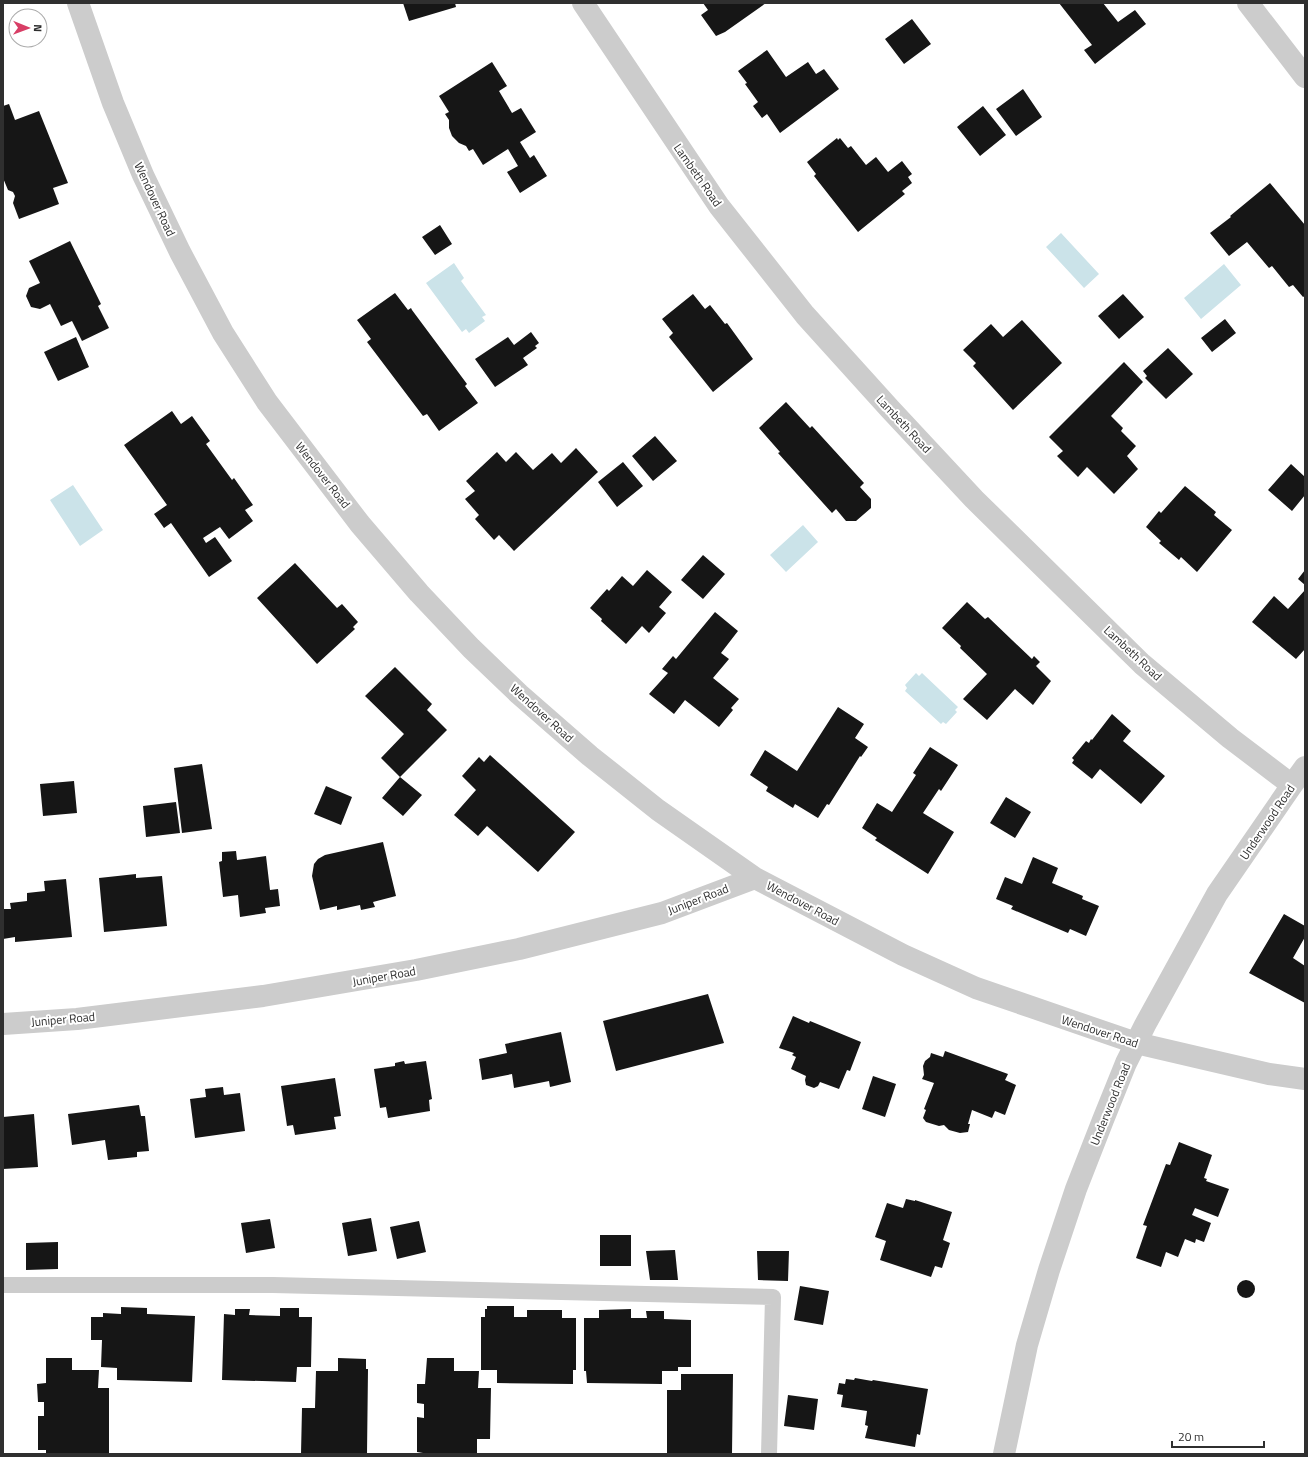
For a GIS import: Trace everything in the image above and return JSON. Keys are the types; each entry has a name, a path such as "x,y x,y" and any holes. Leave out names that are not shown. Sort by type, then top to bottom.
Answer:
{"street":[{"name":"Wendover Road","path":"78,3 113,104 143,175 180,252 223,333 267,402 360,524 419,594 471,648 519,694 590,756 658,810 754,878 903,955 976,988 1136,1043 1269,1074 1305,1079"},
{"name":"Lambeth Road","path":"583,3 719,206 805,315 974,499 1142,664 1230,738 1292,785"},
{"path":"1248,3 1305,77"},
{"name":"Underwood Road","path":"1004,1454 1027,1345 1049,1270 1076,1189 1103,1120 1136,1043 1217,894 1305,767"},
{"name":"Juniper Road","path":"3,1024 77,1019 263,996 416,970 519,949 662,913 754,878"}],"lane":[{"path":"3,1285 273,1285 773,1297 769,1454"}],"water":[{"path":"1061,233 1099,274 1084,288 1046,247"},
{"path":"454,263 464,278 461,281 486,315 482,317 485,321 469,333 466,329 462,332 426,283"},
{"path":"1224,264 1241,285 1201,319 1184,298"},
{"path":"73,485 103,530 80,546 50,500"},
{"path":"803,525 818,542 786,572 770,555"},
{"path":"916,673 919,676 922,673 958,707 955,710 957,712 946,724 943,722 941,724 905,691 907,688 905,685"}],"building":[{"path":"403,3 455,3 456,7 409,21"},
{"path":"703,3 766,3 725,32 716,36 701,15 708,10"},
{"path":"1059,3 1103,3 1118,22 1135,10 1146,24 1095,64 1084,50 1092,45"},
{"path":"912,19 931,44 904,64 885,39"},
{"path":"767,50 786,77 808,62 816,74 824,69 839,89 780,133 767,114 762,118 753,106 758,102 738,71"},
{"path":"492,62 507,86 499,91 512,113 521,108 536,132 520,142 530,158 534,155 547,176 520,193 507,172 518,166 508,149 483,165 473,149 469,151 466,146 459,143 452,136 449,128 449,120 445,114 449,112 439,96"},
{"path":"1023,89 1042,117 1016,136 996,109"},
{"path":"9,104 15,120 39,111 68,183 53,188 59,204 19,219 13,203 15,196 13,192 8,190 3,178 3,106"},
{"path":"983,106 1006,135 980,156 957,127"},
{"path":"837,138 838,140 840,138 848,148 851,146 866,165 876,157 888,172 902,161 912,174 908,177 912,183 902,191 905,194 858,232 814,176 816,174 807,162"},
{"path":"1270,183 1305,225 1305,296 1303,297 1293,285 1289,287 1272,266 1269,268 1247,242 1229,256 1210,233"},
{"path":"440,225 452,244 435,255 422,237"},
{"path":"70,241 101,304 98,306 109,328 82,341 72,321 61,326 50,304 40,309 31,307 26,296 29,288 40,283 29,261"},
{"path":"395,293 408,310 411,308 467,384 465,386 478,403 439,431 427,414 423,416 367,342 371,339 357,320"},
{"path":"693,294 705,309 710,305 725,324 727,323 753,359 713,392 669,337 673,333 662,319"},
{"path":"1123,294 1144,317 1119,339 1098,316"},
{"path":"1225,319 1236,333 1212,352 1201,338"},
{"path":"1022,320 1062,363 1013,410 973,366 976,363 963,350 991,324 1003,337"},
{"path":"531,332 539,343 535,346 537,348 523,358 528,365 495,387 475,359 508,337 514,345"},
{"path":"76,337 89,367 58,381 44,352"},
{"path":"1168,348 1193,374 1166,399 1145,378 1147,376 1143,371"},
{"path":"1124,362 1143,382 1111,416 1123,428 1121,431 1136,446 1127,456 1138,469 1114,494 1087,467 1078,477 1057,456 1063,451 1049,437"},
{"path":"786,402 810,428 812,426 864,483 860,487 871,499 871,508 856,521 846,521 836,509 832,513 778,453 780,452 759,428"},
{"path":"172,411 181,424 192,416 210,441 206,444 232,480 234,478 253,505 245,510 253,521 229,539 220,527 203,538 206,543 215,537 232,561 209,577 171,523 164,528 154,514 167,505 124,445"},
{"path":"655,436 677,461 653,481 632,456"},
{"path":"576,448 598,472 514,551 499,535 494,540 475,519 479,515 465,499 475,491 466,481 497,452 506,462 516,452 533,470 552,453 561,463"},
{"path":"623,462 643,486 617,507 598,482"},
{"path":"1291,464 1305,477 1305,495 1292,511 1268,490"},
{"path":"1185,486 1216,512 1214,515 1232,530 1197,572 1181,557 1179,560 1159,543 1161,541 1146,527 1159,511 1161,513"},
{"path":"703,555 725,574 703,599 681,580"},
{"path":"295,563 337,608 342,604 358,622 353,627 355,629 317,664 257,598"},
{"path":"647,570 672,592 659,607 666,613 649,633 642,626 626,644 601,621 602,619 590,608 607,589 609,591 622,576 633,586"},
{"path":"1305,570 1305,585 1298,579"},
{"path":"1305,590 1305,649 1296,659 1252,622 1274,596 1288,609"},
{"path":"967,602 985,619 988,617 1032,659 1034,656 1040,662 1036,666 1051,681 1033,705 1015,689 987,720 963,699 987,674 942,628"},
{"path":"715,612 738,631 721,653 729,659 713,678 739,699 731,708 733,710 719,727 685,700 674,714 649,694 668,673 662,669 673,656 676,659"},
{"path":"395,667 432,704 427,710 447,730 400,777 381,758 404,734 365,696"},
{"path":"838,707 864,724 855,738 868,747 861,757 860,756 829,805 827,804 818,818 795,804 793,808 766,791 768,787 750,775 765,750 797,771"},
{"path":"1112,714 1131,731 1123,741 1165,776 1141,804 1100,769 1092,779 1072,763 1074,760 1072,758 1086,741 1089,743 1091,739 1092,740"},
{"path":"930,747 958,765 941,791 939,789 923,813 954,832 928,874 875,840 877,838 862,828 877,803 892,812 916,775 913,773"},
{"path":"490,755 575,832 538,872 487,826 478,836 454,815 476,790 462,776 479,757 484,762"},
{"path":"202,764 212,829 182,833 174,768"},
{"path":"400,777 422,795 403,816 382,798"},
{"path":"74,781 77,813 43,816 40,784"},
{"path":"326,786 352,797 341,825 314,814"},
{"path":"1006,797 1031,812 1015,838 990,823"},
{"path":"176,802 180,833 146,837 143,806"},
{"path":"383,842 396,896 373,902 375,907 361,910 360,905 337,910 337,906 320,910 312,876 314,864 318,859 325,855"},
{"path":"236,851 237,860 266,856 270,890 278,889 280,906 265,908 266,913 240,917 238,895 223,897 219,862 222,861 222,852"},
{"path":"1033,857 1058,868 1052,883 1083,896 1082,899 1099,906 1086,936 1070,929 1068,933 1011,909 1013,906 996,899 1005,877 1022,884"},
{"path":"136,874 136,878 162,876 167,926 104,932 99,878"},
{"path":"66,879 72,937 15,942 15,937 3,939 3,909 11,909 10,903 27,901 27,893 45,891 44,881"},
{"path":"1284,914 1305,926 1305,937 1293,958 1305,966 1305,1003 1249,973"},
{"path":"708,994 724,1043 616,1071 603,1021"},
{"path":"793,1016 809,1023 810,1021 861,1042 850,1071 847,1070 839,1089 820,1082 818,1086 814,1088 806,1085 806,1076 791,1069 796,1057 792,1055 794,1053 779,1048"},
{"path":"561,1032 571,1082 550,1087 549,1081 514,1088 512,1074 482,1080 479,1059 507,1053 505,1044"},
{"path":"945,1051 1008,1074 1005,1080 1016,1085 1005,1115 995,1111 992,1118 972,1110 968,1124 970,1124 968,1132 960,1133 949,1130 944,1125 939,1126 926,1122 923,1118 926,1110 924,1109 934,1083 922,1079 924,1075 923,1066 925,1061 930,1057 931,1053 943,1057"},
{"path":"404,1061 405,1064 426,1061 432,1099 429,1100 430,1111 388,1118 386,1107 380,1108 374,1069 395,1066 395,1063"},
{"path":"873,1076 896,1084 885,1117 862,1109"},
{"path":"335,1078 341,1116 334,1117 336,1129 295,1135 293,1125 287,1126 281,1086"},
{"path":"223,1087 224,1095 240,1093 245,1131 195,1138 190,1099 206,1097 205,1089"},
{"path":"139,1105 141,1116 145,1116 149,1151 137,1152 137,1157 108,1160 105,1140 72,1145 68,1114"},
{"path":"34,1114 38,1167 3,1169 3,1117"},
{"path":"1179,1142 1212,1155 1204,1178 1207,1179 1206,1181 1229,1189 1218,1217 1195,1208 1192,1215 1211,1223 1204,1242 1196,1239 1195,1243 1185,1239 1178,1257 1166,1252 1161,1267 1136,1258 1147,1226 1143,1225 1166,1164 1170,1165"},
{"path":"906,1199 915,1200 952,1212 943,1240 950,1243 942,1268 935,1266 931,1277 880,1260 886,1241 875,1237 887,1203 903,1208"},
{"path":"371,1218 377,1251 348,1256 342,1223"},
{"path":"270,1219 275,1248 246,1253 241,1223"},
{"path":"419,1221 426,1252 397,1259 390,1227"},
{"path":"600,1235 631,1235 631,1266 600,1266"},
{"path":"58,1242 58,1269 26,1270 26,1243"},
{"path":"675,1250 678,1280 650,1280 646,1251"},
{"path":"757,1251 789,1251 788,1281 758,1280"},
{"path":"1246,1280 1252,1283 1255,1289 1252,1295 1246,1298 1240,1295 1237,1289 1240,1283"},
{"path":"800,1286 829,1291 823,1325 794,1320"},
{"path":"487,1306 514,1306 514,1317 527,1317 527,1310 562,1310 562,1318 576,1318 576,1370 573,1370 573,1384 497,1383 497,1370 481,1370 481,1317 485,1317 485,1309 487,1309"},
{"path":"121,1307 147,1308 147,1314 195,1316 192,1382 117,1380 117,1368 101,1367 102,1340 91,1340 91,1317 103,1317 103,1313 121,1314"},
{"path":"280,1308 299,1308 299,1317 312,1317 311,1367 297,1367 296,1382 222,1380 224,1314 235,1315 235,1309 250,1309 249,1315 280,1316"},
{"path":"631,1309 631,1318 647,1318 646,1311 664,1311 664,1319 691,1320 691,1367 678,1367 678,1371 662,1371 662,1384 587,1383 586,1371 584,1371 584,1318 599,1318 599,1310"},
{"path":"46,1358 72,1358 72,1370 99,1370 98,1388 109,1388 109,1454 46,1454 46,1450 38,1450 38,1416 44,1416 44,1402 38,1402 37,1384 46,1383"},
{"path":"338,1358 366,1359 366,1369 368,1369 367,1454 301,1454 302,1408 315,1408 316,1371 338,1371"},
{"path":"427,1358 454,1358 454,1371 479,1371 478,1388 491,1388 490,1439 477,1439 477,1454 423,1454 417,1452 417,1417 424,1418 424,1404 417,1403 417,1384 425,1384"},
{"path":"681,1374 733,1374 732,1454 667,1454 667,1390 681,1390"},
{"path":"855,1378 928,1389 920,1435 917,1434 915,1447 865,1438 868,1426 865,1425 867,1411 841,1407 843,1395 837,1394 839,1383 845,1384 846,1379 854,1380"},
{"path":"788,1395 818,1399 814,1430 784,1426"}]}
